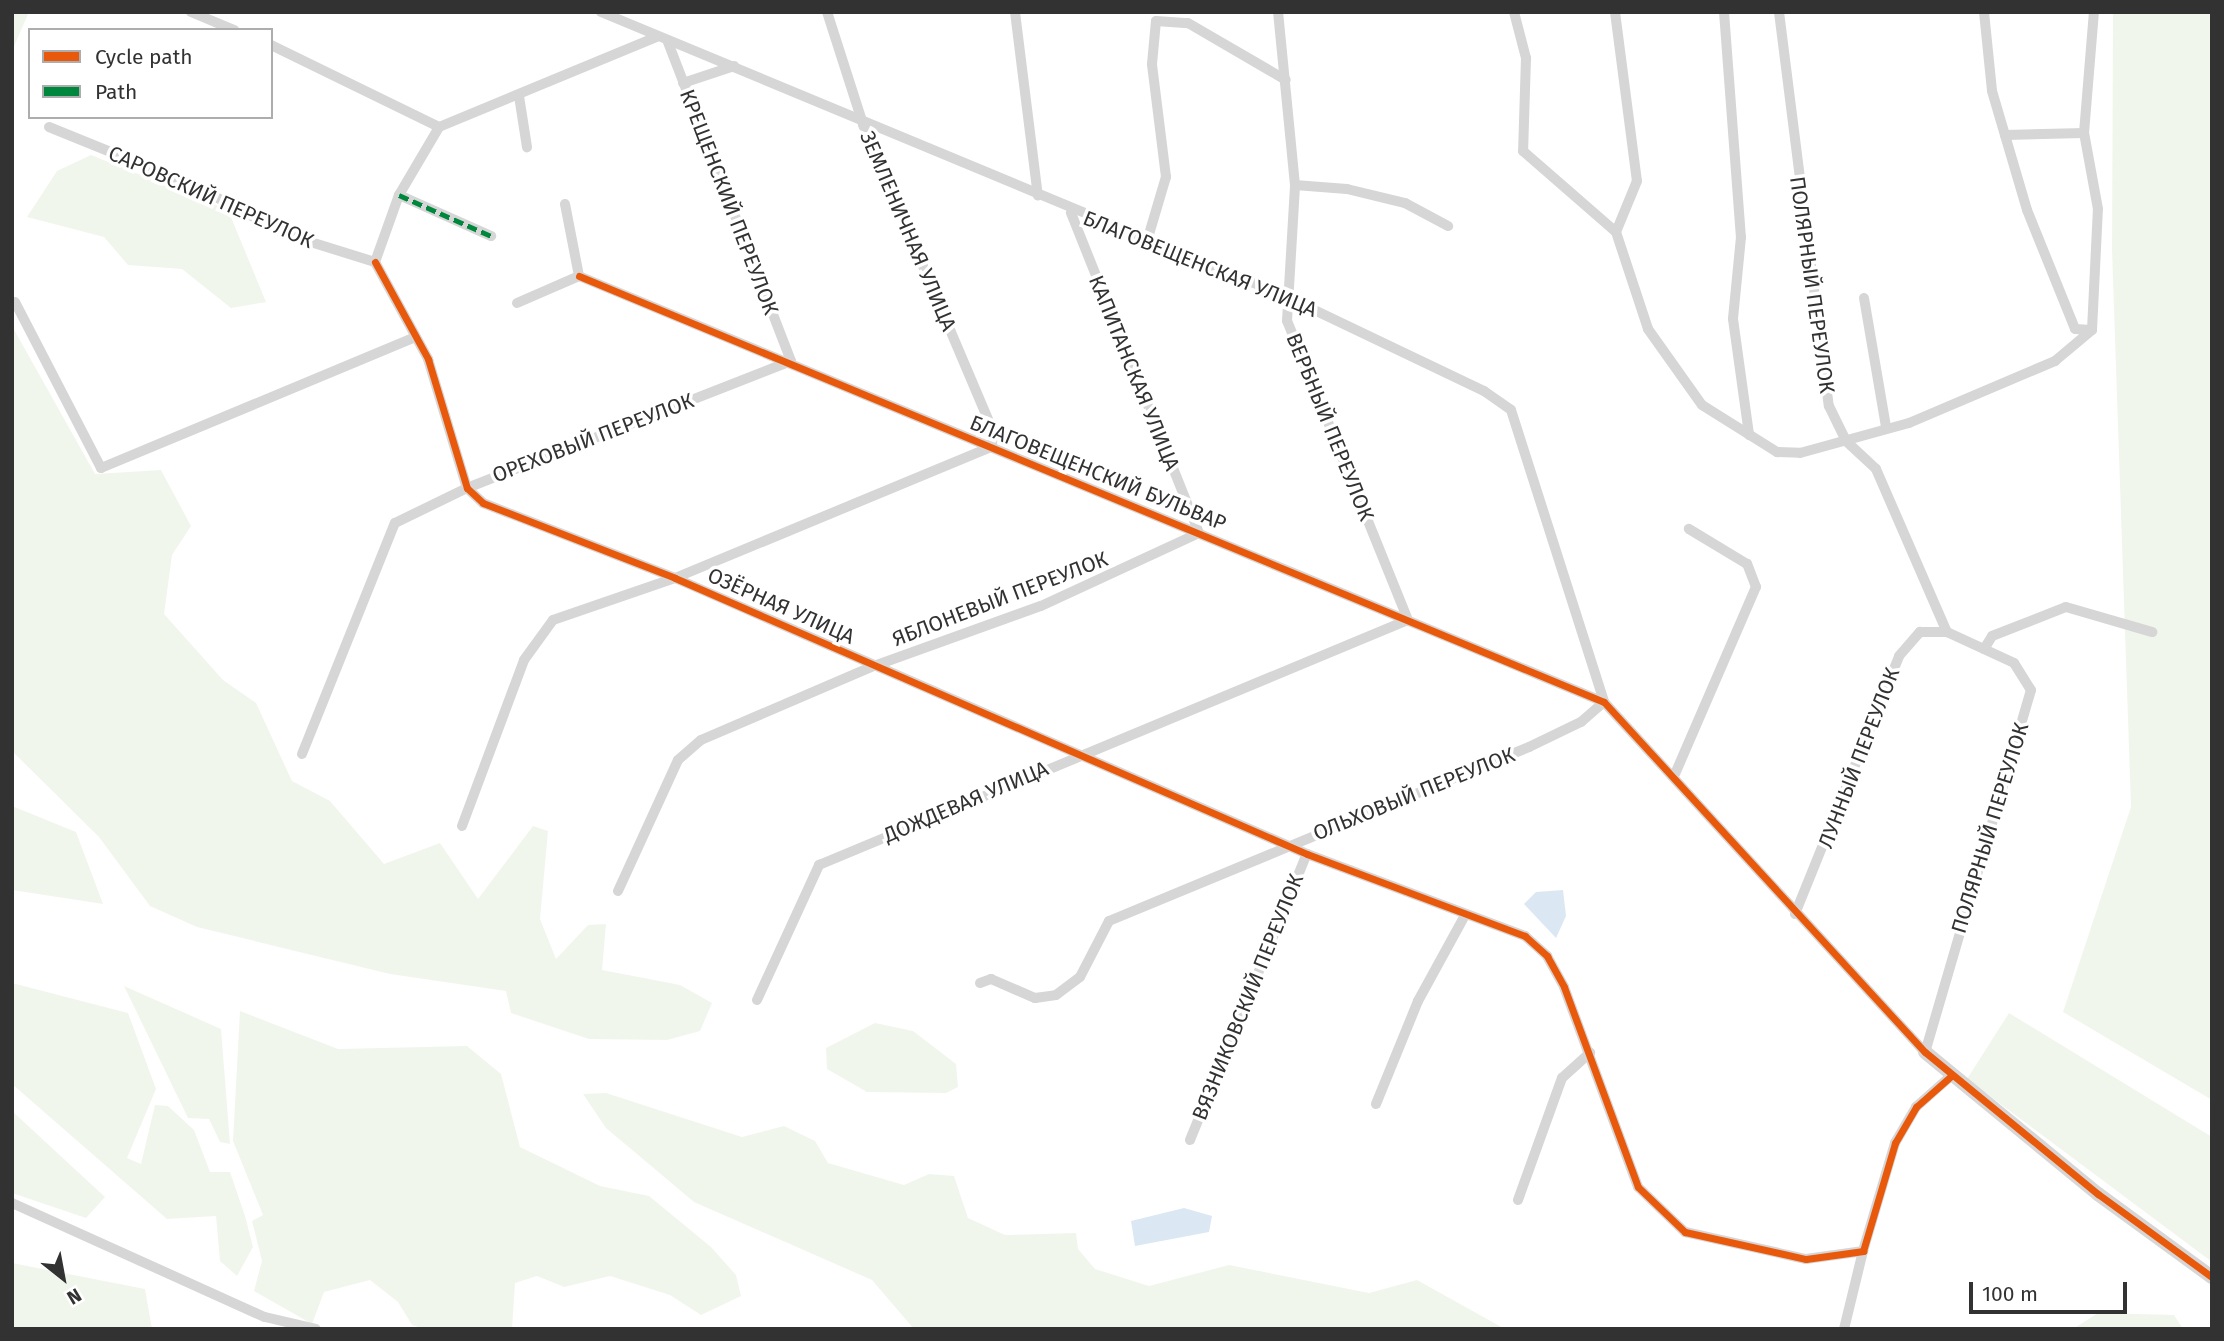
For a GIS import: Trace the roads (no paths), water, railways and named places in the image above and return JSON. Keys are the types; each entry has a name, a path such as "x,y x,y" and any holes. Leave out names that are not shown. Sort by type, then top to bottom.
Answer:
{"street":[{"path":"191,12 229,28"},
{"name":"БЛАГОВЕЩЕНСКАЯ УЛИЦА","path":"601,12 1038,196 1071,213 1285,296 1466,380 1511,410 1604,702"},
{"name":"ЗЕМЛЕНИЧНАЯ УЛИЦА","path":"827,12 863,124 993,431 992,447"},
{"path":"1014,12 1038,196"},
{"name":"ВЕРБНЫЙ ПЕРЕУЛОК","path":"1278,12 1295,186 1285,296 1287,321 1408,620"},
{"path":"1514,12 1526,58 1523,151 1616,232 1648,329 1671,368 1702,405 1777,452 1800,453 1886,427 2055,361 2092,330 2098,209 2084,133 2094,12"},
{"path":"1615,12 1637,181 1616,232"},
{"path":"1724,12 1741,237 1733,319 1749,435"},
{"name":"ПОЛЯРНЫЙ ПЕРЕУЛОК","path":"1779,12 1829,406 1846,441 1876,469 1947,632 2014,663 2031,690 1925,1052"},
{"path":"1984,12 1992,91 2005,135 2075,329 2092,330"},
{"path":"1147,241 1166,177 1152,64 1156,20 1188,23 1286,80"},
{"path":"467,488 428,359 414,338 375,262 398,195 439,127 656,37"},
{"name":"КРЕЩЕНСКИЙ ПЕРЕУЛОК","path":"668,42 791,361"},
{"path":"273,46 439,127"},
{"path":"683,83 734,66"},
{"path":"519,96 527,147"},
{"name":"САРОВСКИЙ ПЕРЕУЛОК","path":"49,127 199,188 285,234 375,262"},
{"path":"2005,135 2084,133"},
{"path":"1295,186 1347,189 1405,203 1448,226"},
{"path":"398,195 491,236"},
{"path":"517,303 579,276 565,204"},
{"name":"КАПИТАНСКАЯ УЛИЦА","path":"1071,213 1199,533"},
{"name":"БЛАГОВЕЩЕНСКИЙ БУЛЬВАР","path":"579,276 791,361 1604,702"},
{"path":"1864,298 1886,427"},
{"path":"15,302 102,468 414,338"},
{"name":"ОРЕХОВЫЙ ПЕРЕУЛОК","path":"302,754 387,535 407,514 791,361"},
{"path":"462,826 540,631 570,613 675,578 992,447"},
{"name":"ОЗЁРНАЯ УЛИЦА","path":"467,488 484,503 675,578 874,666 1083,753 1307,854 1525,936 1547,956 1590,1053 1638,1186 1672,1223 1708,1240 1806,1259 1863,1251"},
{"path":"1675,774 1756,587 1747,564 1689,529"},
{"name":"ЯБЛОНЕВЫЙ ПЕРЕУЛОК","path":"618,891 677,760 689,748 874,666 1041,606 1199,533"},
{"path":"1984,649 1992,636 2066,607 2152,632"},
{"name":"ДОЖДЕВАЯ УЛИЦА","path":"757,1000 819,865 1408,620"},
{"name":"ЛУННЫЙ ПЕРЕУЛОК","path":"1795,914 1899,656 1920,632 1947,632"},
{"path":"1604,702 1675,774 1795,914 1925,1052 1951,1076 2212,1277"},
{"name":"ОЛЬХОВЫЙ ПЕРЕУЛОК","path":"980,983 990,979 1035,998 1056,995 1080,977 1108,921 1529,747 1581,722 1604,702"},
{"name":"ВЯЗНИКОВСКИЙ ПЕРЕУЛОК","path":"1190,1140 1307,854"},
{"path":"1376,1104 1418,1001 1465,915"},
{"path":"1518,1200 1562,1078 1590,1053"},
{"path":"1844,1329 1863,1251 1895,1143 1916,1107 1951,1076"},
{"path":"12,1203 265,1317 316,1329"}]}
